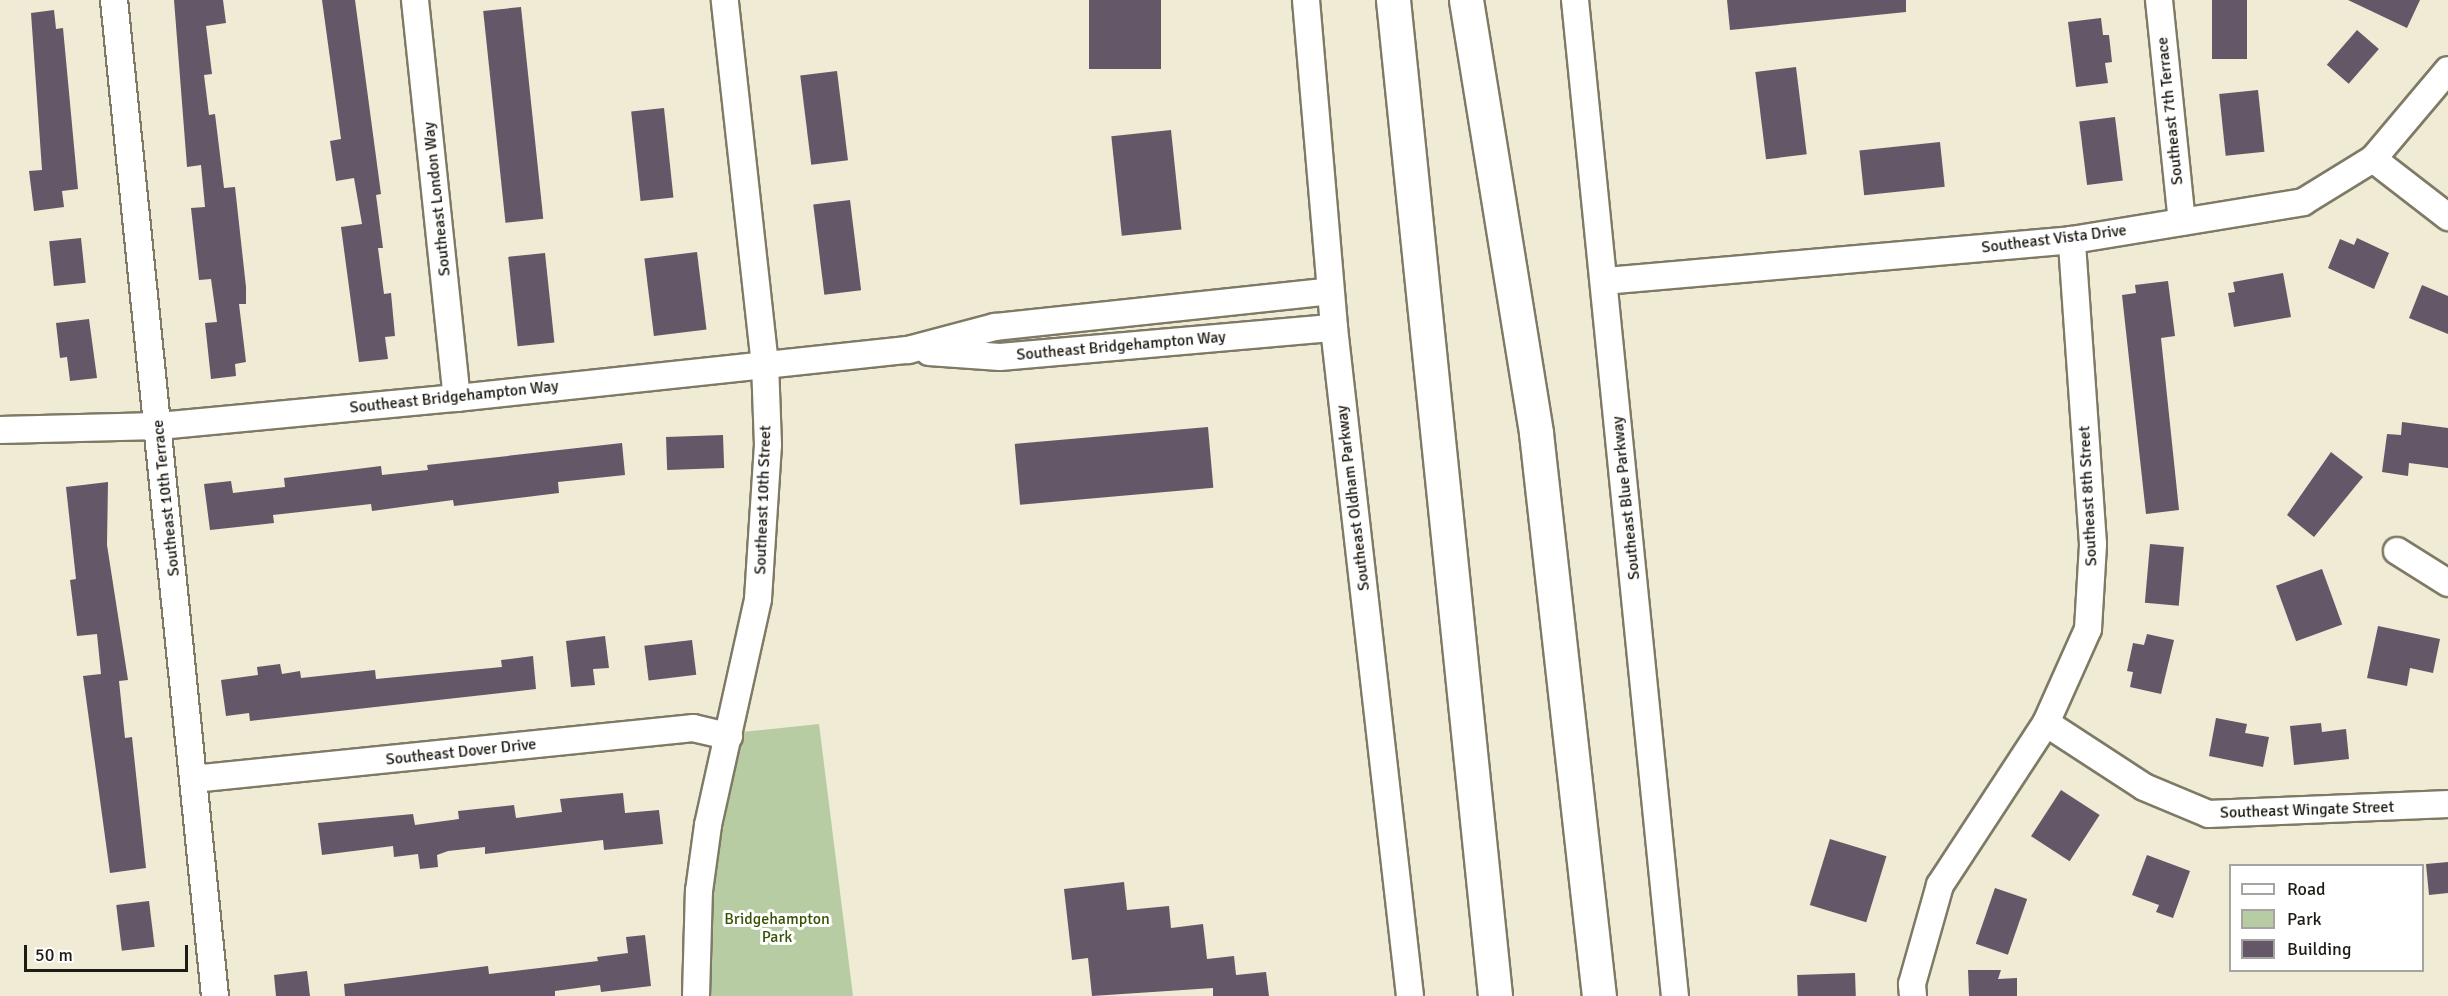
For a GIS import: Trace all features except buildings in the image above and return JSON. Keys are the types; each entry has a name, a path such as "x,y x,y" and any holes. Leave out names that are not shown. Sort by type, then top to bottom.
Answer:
{"highway":[{"path":"1393,0 1496,996"},
{"path":"1466,0 1536,433 1599,996"}],"street":[{"name":"Southeast 10th Terrace","path":"114,0 215,996"},
{"name":"Southeast London Way","path":"415,0 457,398"},
{"name":"Southeast 10th Street","path":"696,996 699,891 708,825 747,663 764,549 768,445 765,365 725,0"},
{"name":"Southeast Oldham Parkway","path":"1306,0 1330,291 1410,996"},
{"name":"Southeast Blue Parkway","path":"1575,0 1605,280 1675,996"},
{"name":"Southeast 7th Terrace","path":"2159,0 2182,222"},
{"name":"Southeast Vista Drive","path":"1605,280 2072,240 2304,202 2373,159 2448,70"},
{"path":"2373,159 2448,217"},
{"name":"Southeast 8th Street","path":"1913,996 1912,984 1940,885 2046,723 2088,629 2093,544 2072,240"},
{"name":"Southeast Bridgehampton Way","path":"0,430 159,426 457,398 908,350 995,327 1330,291"},
{"name":"Southeast Bridgehampton Way","path":"908,350 1000,357 1334,328"},
{"path":"2397,552 2448,583"},
{"name":"Southeast Wingate Street","path":"2046,723 2144,787 2209,814 2448,804"},
{"name":"Southeast Dover Drive","path":"193,779 693,728 729,736"}],"green space":[{"name":"Bridgehampton Park","path":"819,724 853,996 709,996 712,886 742,732"}]}
